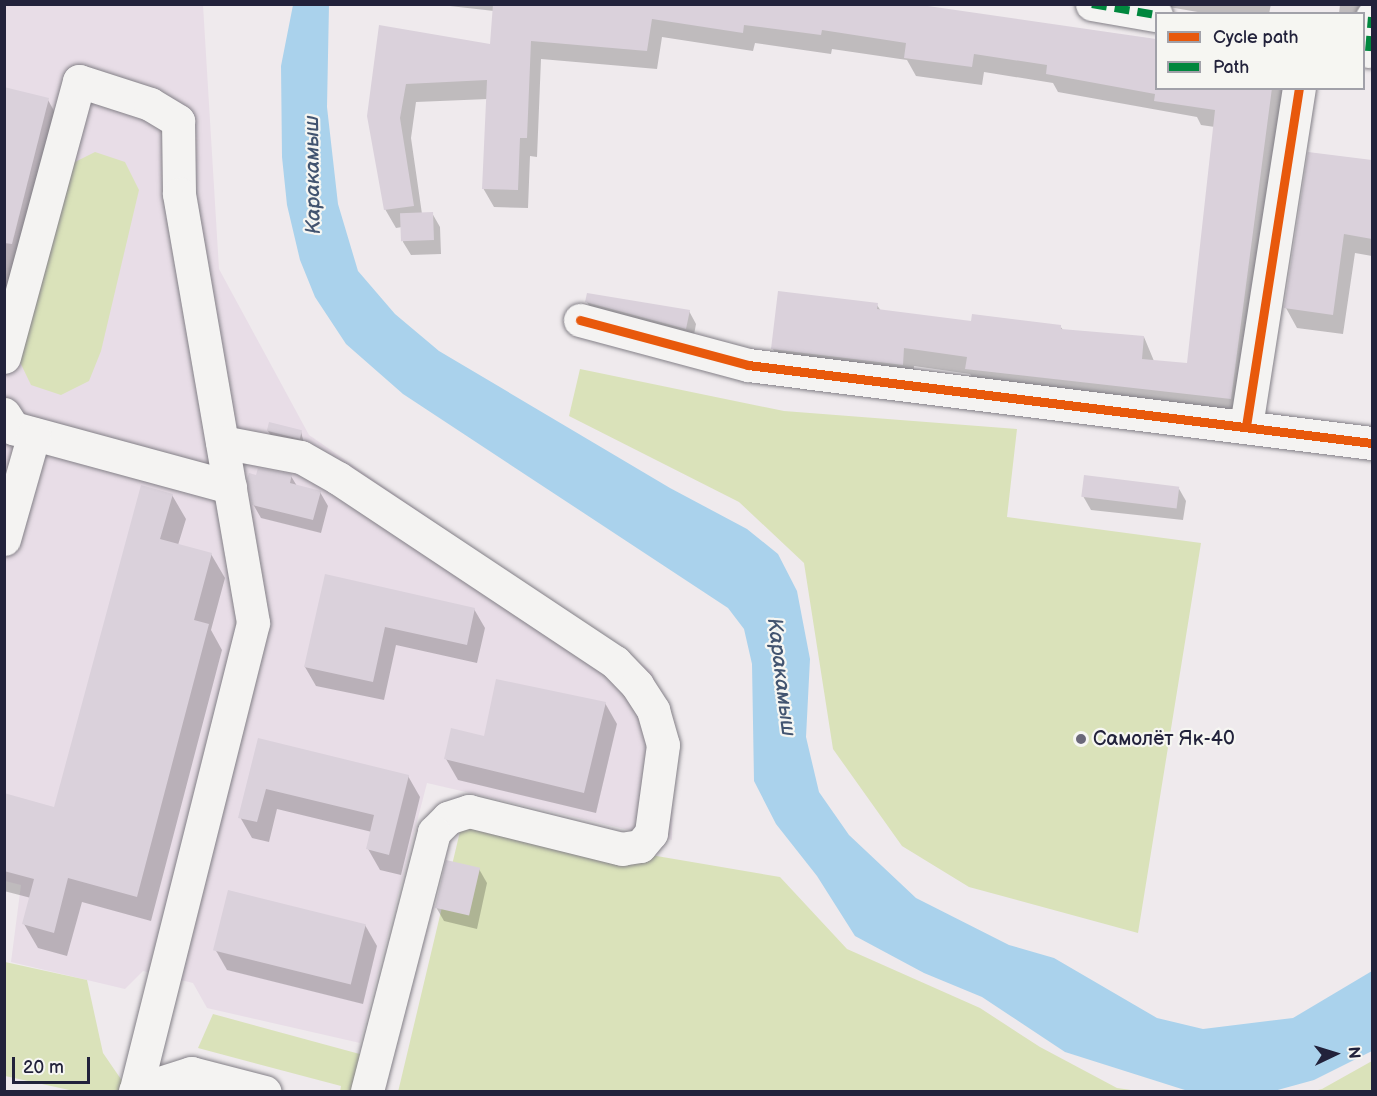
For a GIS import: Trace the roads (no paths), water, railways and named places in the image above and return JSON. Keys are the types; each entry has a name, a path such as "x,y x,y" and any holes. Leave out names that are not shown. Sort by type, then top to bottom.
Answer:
{"street":[{"path":"1092,4 1155,15"},
{"path":"1368,51 1372,17"},
{"path":"4,357 78,81 150,104 178,121 179,194 254,623 135,1091"},
{"path":"1246,426 1299,90"},
{"path":"580,320 747,365 1372,442"},
{"path":"4,414 13,428 230,487"},
{"path":"4,539 33,434"},
{"path":"222,442 301,457 338,478 615,662 637,685 653,710 663,745 651,833 640,846 622,849 469,811 448,818 434,832 367,1092"},
{"path":"135,1091 191,1073 265,1092"}],"water":[{"name":"Каракамыш","path":"293,5 329,5 327,107 338,204 358,271 395,314 439,351 670,488 747,529 778,554 797,591 810,659 806,737 819,792 849,835 916,898 1009,945 1054,958 1157,1018 1203,1029 1293,1018 1372,971 1372,1051 1314,1080 1274,1091 1188,1091 1065,1052 982,997 924,973 855,936 817,876 776,824 754,781 752,664 744,629 728,608 403,394 346,344 315,297 300,260 287,205 282,157 281,66"}],"place":[{"name":"Самолёт Як-40","path":"1081,739"}]}
